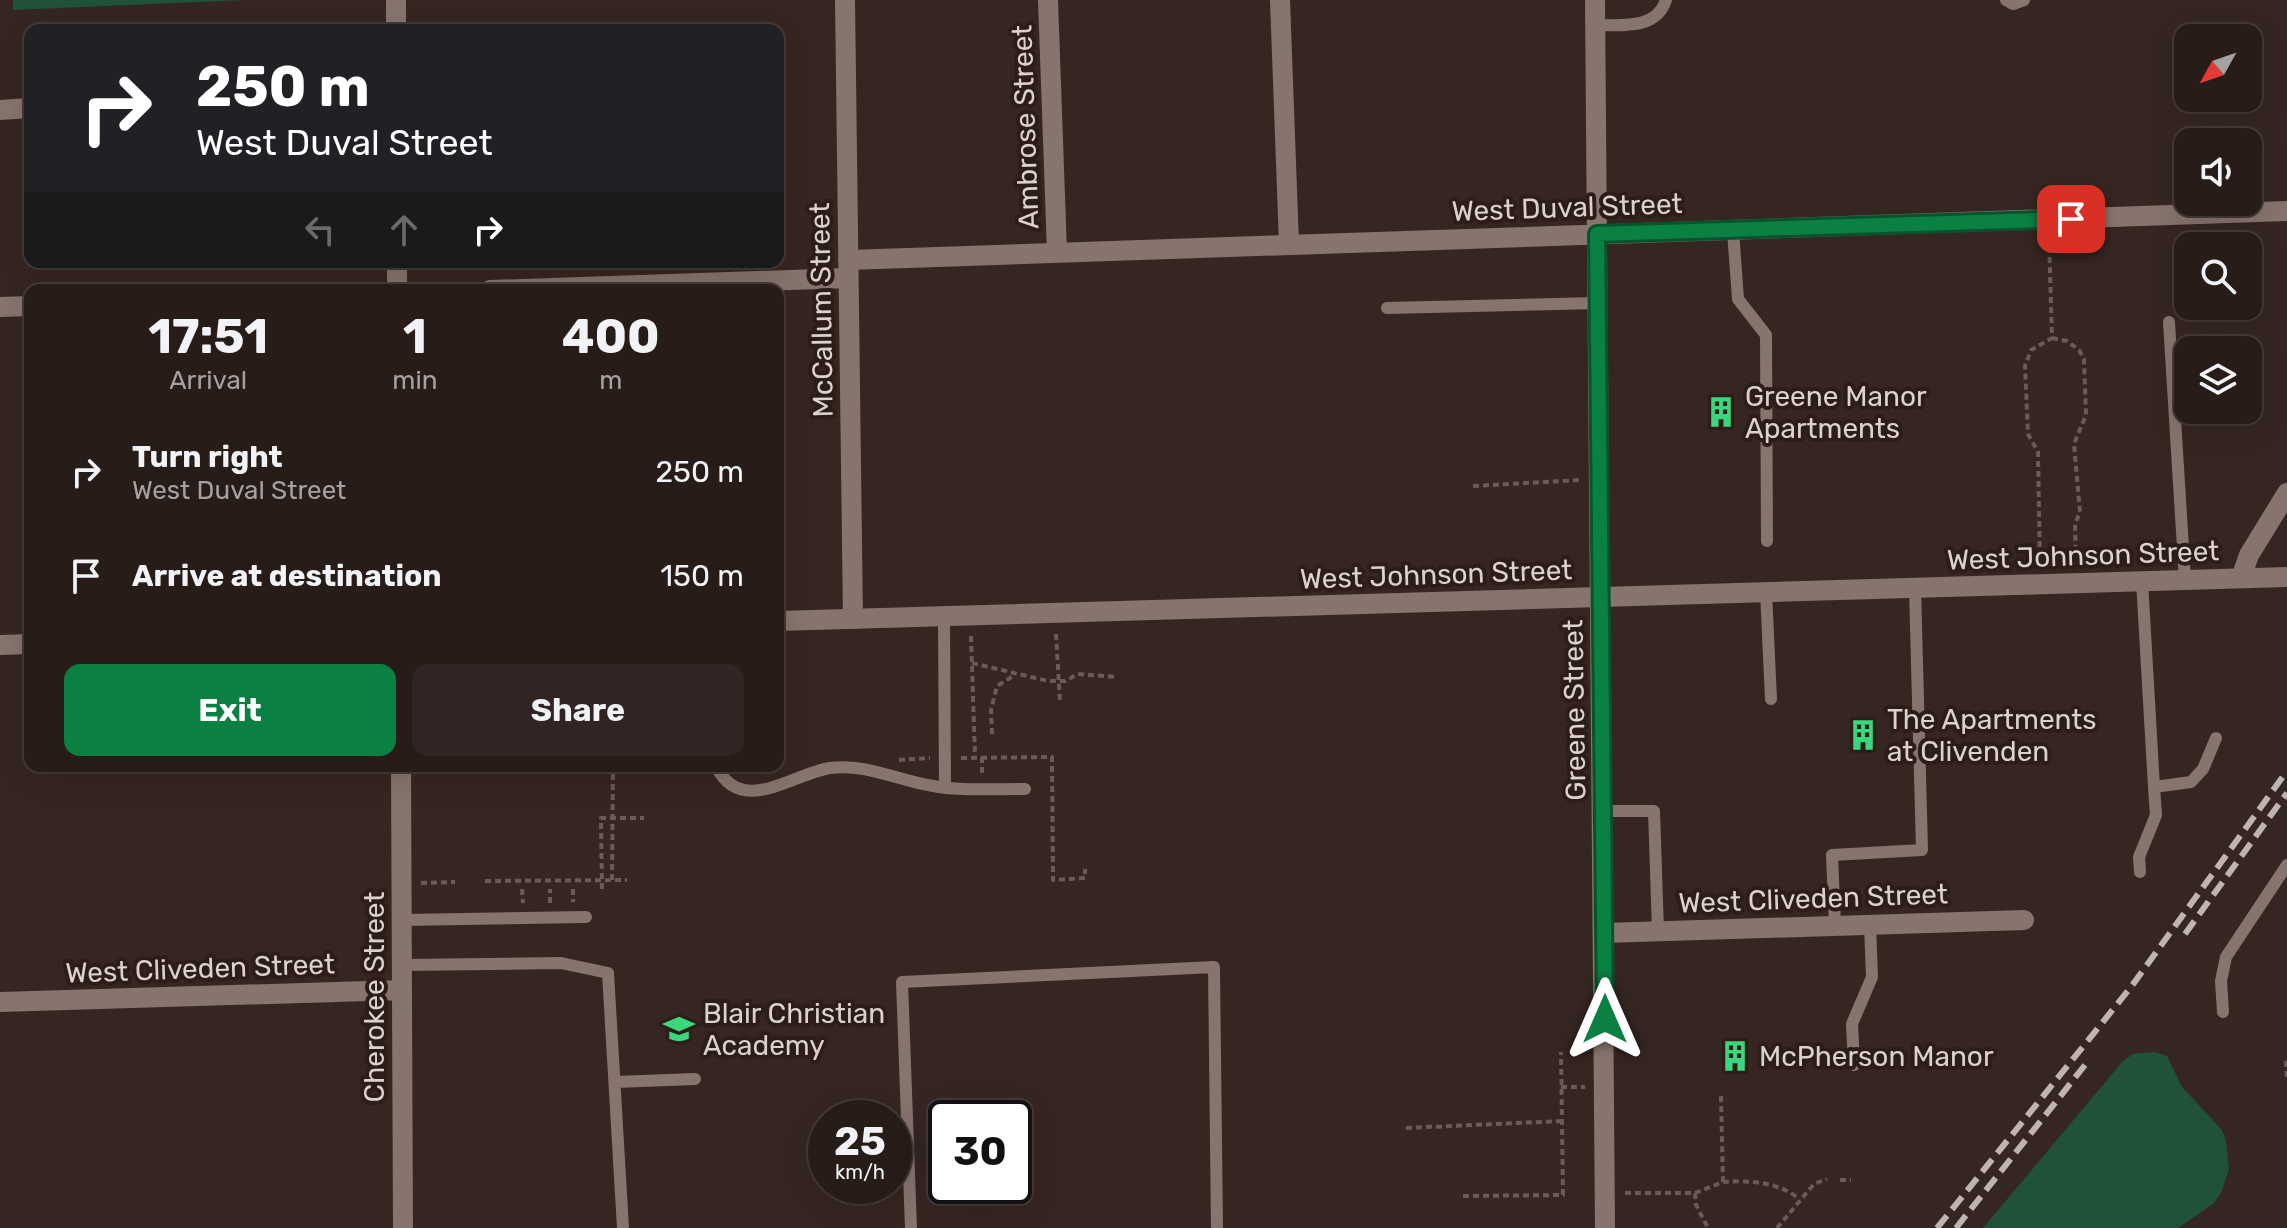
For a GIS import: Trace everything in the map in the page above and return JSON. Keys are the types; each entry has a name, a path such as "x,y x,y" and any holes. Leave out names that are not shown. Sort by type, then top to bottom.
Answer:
{"street":[{"path":"396,0 396,24"},
{"name":"McCallum Street","path":"845,0 853,619"},
{"name":"Ambrose Street","path":"1048,0 1057,252"},
{"path":"1280,0 1289,244"},
{"name":"Greene Street","path":"1595,0 1605,933 1605,1228"},
{"path":"0,110 24,108"},
{"name":"West Duval Street","path":"592,284 848,269 1057,252 2287,211"},
{"path":"0,307 24,306"},
{"path":"2241,578 2245,561 2287,493"},
{"name":"West Johnson Street","path":"784,621 2287,577"},
{"path":"0,645 24,644"},
{"name":"Cherokee Street","path":"401,772 403,1228"},
{"name":"West Cliveden Street","path":"1605,933 2024,920"},
{"name":"West Cliveden Street","path":"0,1002 402,990"}],"lane":[{"path":"1595,25 1641,24 1663,10 1666,0"},
{"path":"2006,0 2013,4 2024,0"},
{"path":"1733,231 1738,299 1766,335 1767,541"},
{"path":"1387,308 1598,303"},
{"path":"2169,322 2185,580"},
{"path":"2140,872 2139,857 2156,815 2142,581"},
{"path":"1835,926 1832,855 1922,850 1915,588"},
{"path":"1766,592 1771,699"},
{"path":"944,617 945,788"},
{"path":"2154,787 2191,782 2203,769 2216,738"},
{"path":"719,772 724,780 746,792 756,792 813,772 846,767 878,771 945,788 1025,789"},
{"path":"1604,811 1654,811 1658,931"},
{"path":"2223,1012 2221,981 2226,957 2287,865"},
{"path":"401,920 586,917"},
{"path":"1854,1065 1852,1024 1872,977 1870,925"},
{"path":"401,965 561,963 608,973 623,1228"},
{"path":"911,1228 902,982 1214,967 1217,1228"},
{"path":"615,1082 695,1079"}],"path":[{"path":"2049,238 2052,338"},
{"path":"2040,568 2038,452 2028,434 2025,366 2031,350 2052,338 2067,341 2079,350 2084,359 2086,415 2074,444 2080,512 2075,524 2076,566"},
{"path":"1473,486 1580,480"},
{"path":"1056,634 1060,702"},
{"path":"971,636 975,757"},
{"path":"972,663 1017,675 1058,681 1078,674 1117,677"},
{"path":"992,734 991,710 997,686 1007,677 1017,675"},
{"path":"954,758 1052,757 1053,880 1085,878 1085,869"},
{"path":"888,761 930,758"},
{"path":"612,880 613,772"},
{"path":"602,889 601,818 644,818"},
{"path":"485,881 627,880"},
{"path":"421,883 455,882"},
{"path":"1463,1196 1563,1195 1561,1052"},
{"path":"2286,1061 2287,1081"},
{"path":"1561,1087 1585,1087"},
{"path":"1721,1096 1723,1182"},
{"path":"1406,1128 1562,1121"},
{"path":"1777,1228 1814,1184 1827,1179"},
{"path":"1840,1180 1851,1180"},
{"path":"1628,1193 1695,1193 1723,1182 1740,1181 1787,1188 1799,1199"},
{"path":"1695,1193 1696,1205 1708,1228"}],"green space":[{"path":"13,0 244,0 13,10"},
{"path":"2155,1052 2167,1056 2182,1087 2222,1130 2229,1169 2221,1193 2213,1204 2178,1228 1983,1228 2123,1061 2133,1054"}],"railway":[{"path":"1937,1228 2131,987 2287,771"},
{"path":"2185,934 2287,793"},
{"path":"1956,1228 2085,1065"}],"place":[{"name":"Greene Manor Apartments","path":"1721,412"},
{"name":"The Apartments at Clivenden","path":"1863,735"},
{"name":"Blair Christian Academy","path":"679,1029"},
{"name":"McPherson Manor","path":"1735,1056"}],"route":[{"path":"1605,1019 1597,234 2071,219"}]}
